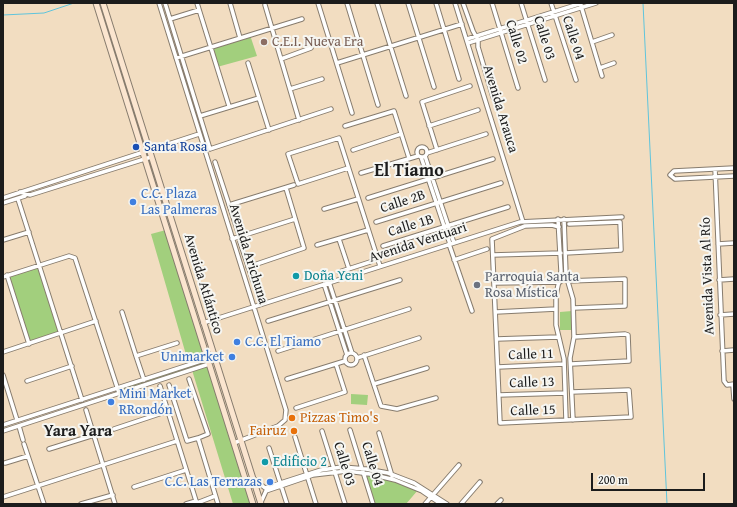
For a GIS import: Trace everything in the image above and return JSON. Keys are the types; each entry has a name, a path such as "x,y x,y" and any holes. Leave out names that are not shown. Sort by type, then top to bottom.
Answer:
{"main road":[{"name":"Avenida Atlántico","path":"96,3 253,504"},
{"name":"Avenida Atlántico","path":"102,3 261,504"}],"street":[{"name":"Avenida Arichuna","path":"159,3 285,406 285,420 274,428 240,441"},
{"path":"165,3 210,149 331,109"},
{"path":"197,3 229,106"},
{"path":"230,3 240,38"},
{"path":"318,3 352,113"},
{"path":"347,3 378,105"},
{"path":"377,3 406,96"},
{"path":"408,3 434,88"},
{"path":"436,3 459,79"},
{"name":"Avenida Arauca","path":"455,3 523,222"},
{"path":"463,3 472,31 478,38 478,46 493,96"},
{"name":"Calle 02","path":"492,3 518,88"},
{"name":"Calle 03","path":"521,3 545,80"},
{"name":"Calle 04","path":"550,3 576,80"},
{"path":"468,41 581,4 596,3"},
{"path":"581,4 602,76"},
{"path":"265,5 299,120"},
{"path":"170,19 199,10"},
{"path":"176,58 302,19"},
{"path":"337,63 462,24"},
{"path":"592,42 612,35"},
{"path":"281,59 311,48"},
{"path":"248,63 269,130"},
{"path":"600,68 614,63"},
{"path":"290,89 322,79"},
{"path":"437,150 422,102 470,86"},
{"path":"200,116 258,98"},
{"path":"429,126 478,110"},
{"path":"345,126 394,111 409,158"},
{"path":"20,192 30,195 150,154 199,134"},
{"path":"353,150 401,134"},
{"path":"361,173 423,155 486,134"},
{"path":"348,168 298,184 288,154 339,138 380,266"},
{"path":"423,155 446,227 454,260 472,311"},
{"path":"3,198 55,181 144,156"},
{"path":"368,198 493,158"},
{"path":"215,162 238,232"},
{"path":"734,168 674,171 670,176 675,179 734,176"},
{"name":"Avenida Vista Al Río","path":"714,169 724,381 726,384 734,384"},
{"path":"55,181 56,186"},
{"name":"Calle 2B","path":"376,222 501,183"},
{"path":"229,205 294,186"},
{"path":"248,267 304,248 286,188"},
{"path":"3,203 25,196"},
{"path":"18,199 82,400"},
{"path":"324,209 358,199"},
{"name":"Calle 1B","path":"384,246 508,207"},
{"name":"Avenida Ventuari","path":"203,323 523,222 558,219 622,217"},
{"path":"232,239 295,219"},
{"path":"558,219 564,271 573,296 574,308 574,337 571,355 573,420"},
{"path":"564,219 566,253 564,271 556,295 556,325 564,364 566,420"},
{"path":"566,253 621,250 620,222 569,224"},
{"path":"499,395 493,238 525,226 552,225 559,227"},
{"path":"317,245 368,230"},
{"path":"3,240 29,232"},
{"path":"339,239 348,269"},
{"path":"240,242 253,282"},
{"path":"718,244 734,243"},
{"path":"454,260 487,249"},
{"path":"493,255 561,253"},
{"path":"29,344 5,276 69,256 75,258 120,393"},
{"path":"340,272 370,262"},
{"path":"568,281 624,278 625,306 574,308"},
{"path":"719,280 734,279"},
{"path":"268,321 400,280"},
{"path":"329,282 352,353 357,358"},
{"path":"494,283 560,282"},
{"path":"324,284 347,355 345,361"},
{"path":"278,350 409,309"},
{"path":"496,312 556,309"},
{"path":"122,312 144,380"},
{"path":"720,315 734,314"},
{"path":"3,352 62,334 96,321"},
{"path":"571,364 629,361 628,335 574,337"},
{"path":"497,339 558,337"},
{"path":"345,361 352,365 355,364 357,358 364,355 419,338"},
{"path":"136,356 177,343"},
{"path":"722,351 734,350"},
{"path":"347,355 352,353"},
{"path":"364,355 381,406 397,409 436,398"},
{"path":"563,355 571,355"},
{"path":"287,379 345,361"},
{"path":"3,425 144,380 208,362"},
{"path":"3,431 120,393 208,362"},
{"path":"296,408 345,392 336,364"},
{"name":"Calle 11","path":"498,367 564,364"},
{"path":"27,381 72,366"},
{"path":"374,384 428,368"},
{"path":"3,375 18,420"},
{"path":"169,385 187,441 198,438 208,434 189,379"},
{"path":"734,384 734,399"},
{"path":"160,386 197,502"},
{"name":"Calle 15","path":"499,395 500,423 631,417 629,390 572,392"},
{"name":"Calle 13","path":"499,395 565,393"},
{"path":"86,410 116,504"},
{"path":"114,429 168,411"},
{"path":"19,426 44,504"},
{"name":"Calle 04","path":"350,430 373,504"},
{"name":"Calle 03","path":"322,431 345,504"},
{"path":"379,433 392,477"},
{"path":"49,449 94,435"},
{"path":"295,437 316,504"},
{"path":"198,438 218,504"},
{"path":"3,497 177,441"},
{"path":"234,443 240,441"},
{"path":"269,448 287,504"},
{"path":"5,463 28,456"},
{"path":"425,504 459,465"},
{"path":"134,487 186,470"},
{"path":"266,489 307,475 334,470 363,471 392,477 447,504"},
{"path":"252,477 266,489"},
{"path":"461,504 480,482"},
{"path":"261,504 266,489"},
{"path":"82,504 113,495"},
{"path":"186,504 215,496"},
{"path":"432,496 441,504"},
{"path":"497,504 501,500"}],"green space":[{"path":"250,35 257,56 217,67 211,47"},
{"path":"166,230 253,504 233,504 192,370 119,393 118,388 189,365 151,234"},
{"path":"40,265 62,334 29,344 7,275"},
{"path":"572,311 572,330 560,330 560,312"},
{"path":"351,394 368,395 367,405 351,404"},
{"path":"364,473 380,476 418,490 406,504 373,504"}],"waterway":[{"path":"3,15 44,13 74,3"},
{"path":"643,3 667,504"}],"place":[{"name":"C.E.I. Nueva Era","path":"264,42"},
{"name":"Santa Rosa","path":"136,147"},
{"name":"C.C. Plaza Las Palmeras","path":"133,202"},
{"name":"Doña Yeni","path":"296,276"},
{"name":"Parroquia Santa Rosa Mística","path":"477,285"},
{"name":"C.C. El Tiamo","path":"237,342"},
{"name":"Unimarket","path":"232,357"},
{"name":"Mini Market RRondón","path":"111,402"},
{"name":"Pizzas Timo's","path":"292,418"},
{"name":"Fairuz","path":"294,431"},
{"name":"Edificio 2","path":"265,462"},
{"name":"C.C. Las Terrazas","path":"270,482"}],"district":[{"name":"El Tiamo","path":"409,171"},
{"name":"Yara Yara","path":"78,432"}]}
